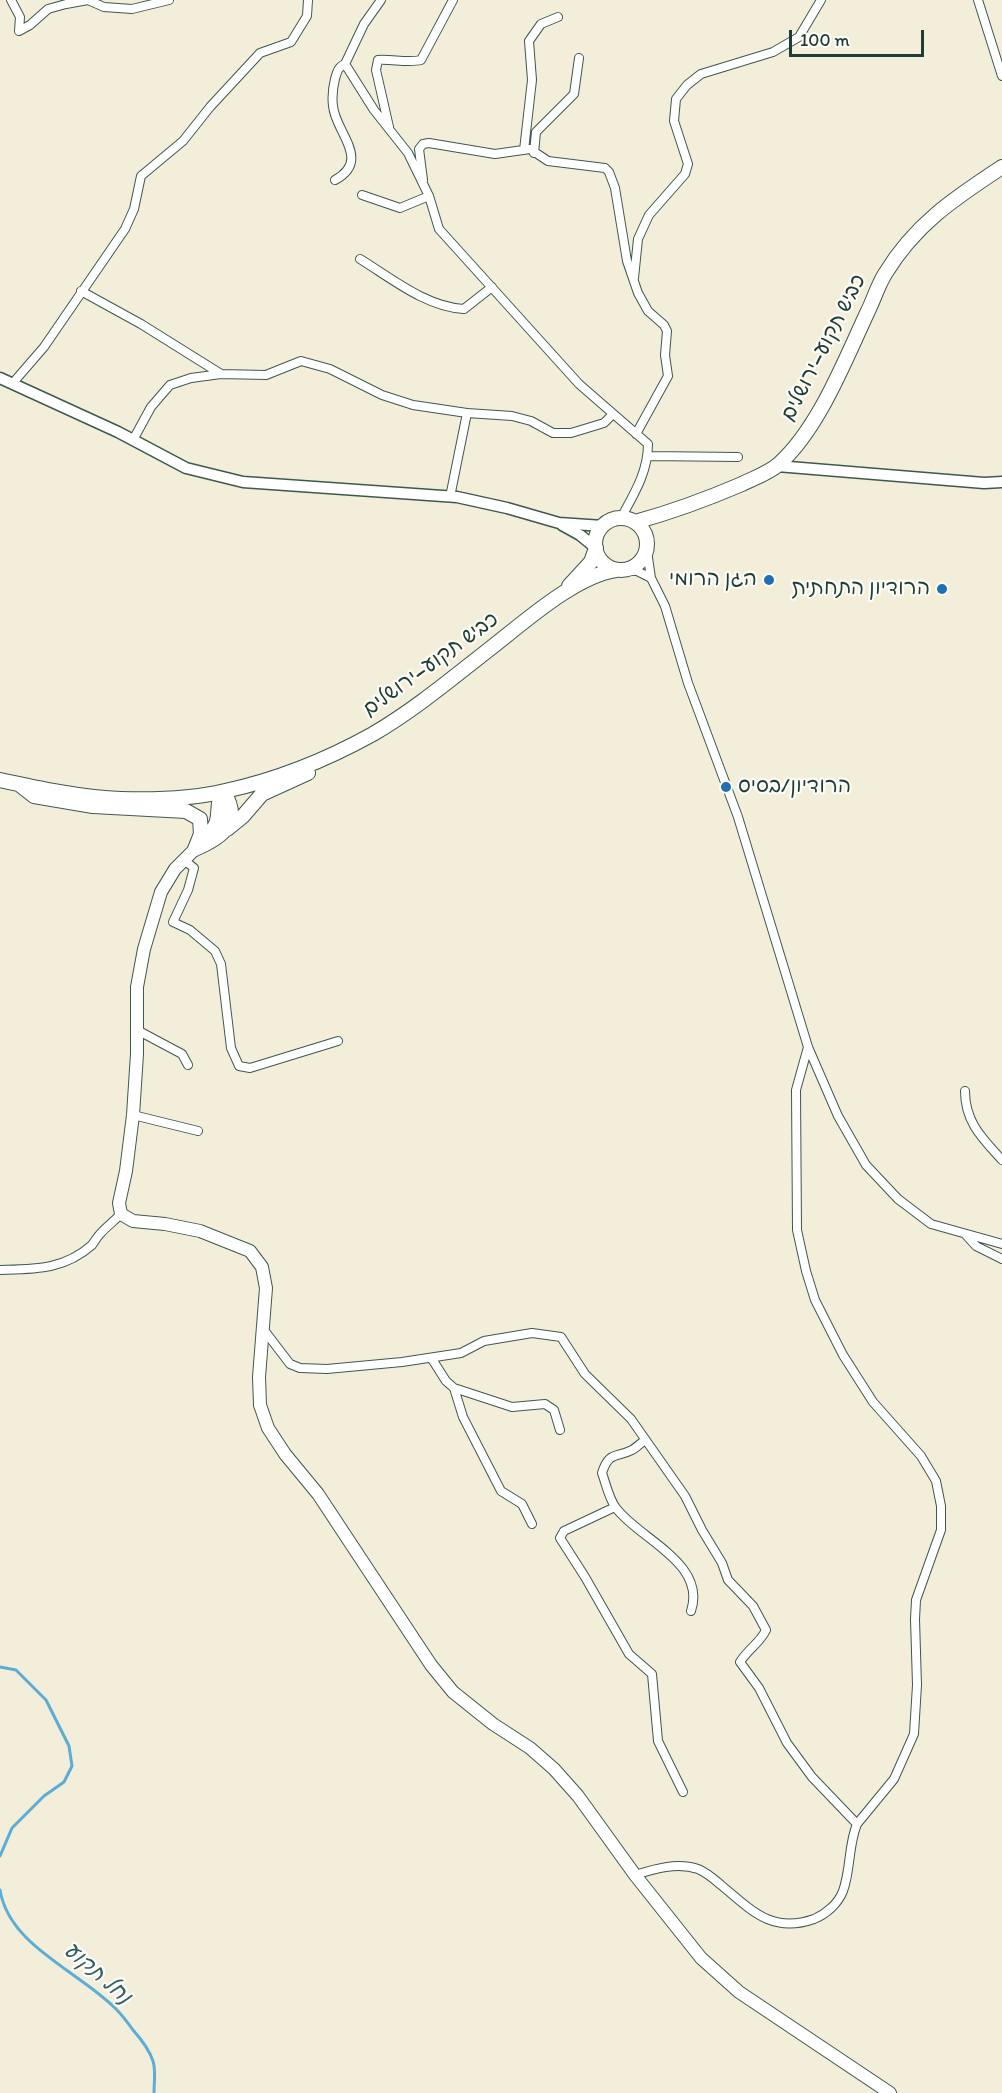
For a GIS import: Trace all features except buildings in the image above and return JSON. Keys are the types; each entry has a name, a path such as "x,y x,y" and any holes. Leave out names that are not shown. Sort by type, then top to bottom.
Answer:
{"main road":[{"name":"כביש תקוע–ירושלים","path":"628,520 662,515 720,493 777,466 804,437 848,354 885,275 910,237 953,200 1002,167"},
{"path":"646,536 628,520 609,521 603,526 596,540 596,548 602,561 620,570 639,563 646,550 646,536 662,515"},
{"name":"כביש תקוע–ירושלים","path":"0,780 119,799 169,798 224,792 283,774 373,734 422,702 564,592 591,562 596,548"},
{"name":"כביש תקוע–ירושלים","path":"564,592 605,571 620,570"},
{"path":"195,849 214,841 243,816 262,794 340,758 353,744"},
{"path":"18,784 34,796 93,806 186,811 200,819 201,834 195,849"},
{"path":"227,829 231,815 230,802 224,792 218,800 214,828 175,870 161,892 153,915 137,987 133,1115 126,1171 118,1203 121,1214 133,1221 200,1231 249,1251 262,1267 266,1288 259,1377 260,1405 268,1428 285,1454 318,1494 431,1665 453,1692 493,1724 530,1748 554,1769 578,1796 635,1875 702,1958 739,1992 890,2093"}],"street":[{"path":"11,0 20,16 19,31 30,25 48,9 66,4 88,0 105,7 132,9 169,0"},
{"path":"12,384 44,347 125,229 134,209 141,176 183,141 210,107 260,53 291,42 307,15 308,0"},
{"path":"335,180 349,168 351,160 345,136 333,108 333,86 336,73 340,66 345,64 364,24 381,0"},
{"path":"389,129 376,70 378,60 421,60 453,0"},
{"path":"634,281 638,239 649,216 685,174 688,164 674,121 676,99 687,85 701,75 773,52 799,37 821,0"},
{"path":"978,0 1002,76"},
{"path":"524,150 532,80 529,40 541,24 558,17"},
{"path":"534,153 536,132 574,94 579,58"},
{"path":"345,64 408,153 429,196 439,229 579,384 648,444 648,456 628,520"},
{"path":"424,186 419,149 423,144 439,143 495,154 530,149 548,161 605,168 609,172 615,188 627,261 634,281 643,304 667,331 666,382 636,434"},
{"path":"362,195 400,208 429,196"},
{"path":"360,259 415,293 451,308 464,309 492,287"},
{"path":"81,291 141,324 221,374"},
{"path":"133,440 151,407 170,385 191,378 221,374 266,375 301,361 330,369 382,395 413,405 467,413 512,416 531,421 553,433 571,433 604,423 613,414"},
{"path":"0,378 133,440 186,468 243,482 450,496 507,508 559,523 603,526"},
{"path":"450,496 467,413"},
{"path":"648,456 738,457"},
{"path":"777,466 984,483 1002,482"},
{"path":"559,523 580,535 596,548"},
{"path":"646,550 651,578 665,606 688,683 738,818 808,1047 838,1116 866,1165 897,1198 931,1224 1002,1244"},
{"path":"620,570 637,571 651,578"},
{"path":"184,860 194,868 188,890 173,922 190,930 215,951 221,964 231,1047 239,1066 250,1068 338,1041"},
{"path":"137,1030 182,1054 188,1065"},
{"path":"635,1875 662,1866 698,1869 765,1919 782,1924 802,1923 818,1917 830,1910 842,1892 851,1838 857,1824 894,1779 914,1734 917,1685 916,1600 941,1530 941,1506 936,1481 921,1456 873,1402 843,1355 815,1300 806,1270 797,1230 796,1090 808,1047"},
{"path":"965,1091 970,1122 1002,1160"},
{"path":"133,1115 198,1131"},
{"path":"0,1270 43,1269 65,1261 94,1243 100,1233 121,1214"},
{"path":"966,1235 976,1246 1002,1259"},
{"path":"264,1330 290,1364 300,1368 327,1369 432,1359 461,1353 484,1341 532,1333 561,1337 585,1374 631,1419 685,1496 722,1563 728,1580 753,1606 762,1620 766,1630 761,1640 746,1652 740,1662 759,1688 793,1751 812,1777 857,1824"},
{"path":"432,1359 446,1381 454,1388 512,1407 545,1404 554,1410 560,1430"},
{"path":"454,1388 463,1417 501,1491 522,1504 532,1524"},
{"path":"645,1440 632,1450 617,1454 605,1462 602,1473 615,1507 674,1559 689,1576 695,1601 691,1611"},
{"path":"615,1507 564,1531 560,1538 629,1654 652,1674 658,1741 683,1792"}],"waterway":[{"name":"נחל תקוע","path":"0,1667 16,1670 46,1700 69,1746 72,1766 64,1782 44,1796 12,1828 0,1856"},
{"name":"נחל תקוע","path":"0,1890 6,1910 31,1942 101,1995 118,2011 142,2041 154,2065 154,2093"}],"place":[{"name":"הגן הרומי","path":"769,580"},
{"name":"הרודיון התחתית","path":"942,589"},
{"name":"הרודיון/בסיס","path":"726,787"}]}
